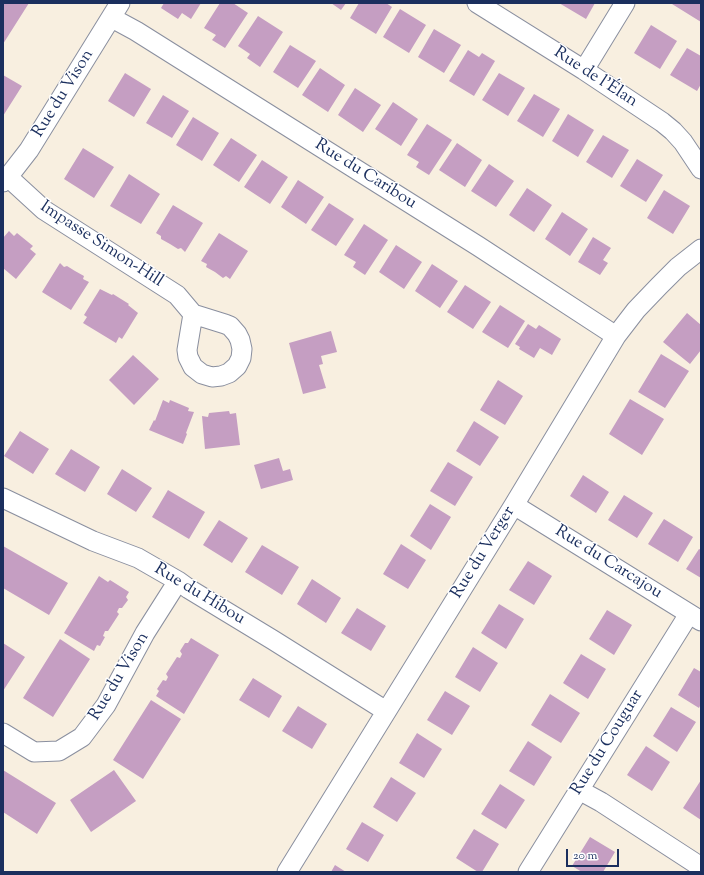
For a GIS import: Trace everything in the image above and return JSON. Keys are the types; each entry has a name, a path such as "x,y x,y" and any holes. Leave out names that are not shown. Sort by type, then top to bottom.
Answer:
{"street":[{"name":"Rue de l'Élan","path":"476,3 584,70 673,131 683,142 701,169"},
{"path":"584,70 625,3"},
{"name":"Rue du Vison","path":"6,180 30,150 116,10"},
{"name":"Rue du Caribou","path":"116,10 136,31 465,237 616,336"},
{"name":"Impasse Simon-Hill","path":"6,180 44,210 177,295 193,314"},
{"name":"Rue du Verger","path":"286,872 514,505 616,336 636,310 659,286 678,267 701,249"},
{"name":"Rue du Hibou","path":"3,498 93,541 138,558 178,581 386,711"},
{"name":"Rue du Carcajou","path":"514,505 695,617"},
{"name":"Rue du Vison","path":"3,733 34,752 59,750 82,737 106,705 146,633 178,581"},
{"name":"Rue du Couguar","path":"528,872 579,790 695,617"},
{"path":"579,790 607,806 701,867"}],"building":[{"path":"3,3 29,3 3,44"},
{"path":"164,3 201,3 191,19 182,13 178,19 161,8"},
{"path":"220,3 233,3 248,13 225,48 212,40 216,35 204,28"},
{"path":"331,3 346,3 341,10"},
{"path":"359,3 386,3 392,7 376,34 350,18"},
{"path":"559,3 595,3 586,19"},
{"path":"701,3 701,22 672,4"},
{"path":"400,9 426,25 409,53 383,37"},
{"path":"258,16 283,32 260,67 247,58 250,54 238,46"},
{"path":"651,25 677,41 660,69 634,53"},
{"path":"434,29 461,45 444,73 418,57"},
{"path":"290,45 316,61 298,88 273,72"},
{"path":"687,48 701,56 701,84 697,91 670,75"},
{"path":"468,50 479,57 482,53 495,61 474,96 449,81"},
{"path":"320,68 345,85 328,112 302,95"},
{"path":"125,73 151,89 134,117 108,101"},
{"path":"499,73 525,88 508,116 482,100"},
{"path":"3,75 22,86 3,116"},
{"path":"355,88 381,105 363,132 338,115"},
{"path":"534,94 560,109 543,137 517,121"},
{"path":"163,95 189,111 172,138 146,123"},
{"path":"393,102 418,119 401,146 375,129"},
{"path":"568,114 594,130 578,157 552,141"},
{"path":"193,117 219,133 202,161 176,145"},
{"path":"427,124 452,140 429,175 416,167 419,162 407,155"},
{"path":"603,135 629,150 612,178 586,162"},
{"path":"231,138 257,155 239,182 213,165"},
{"path":"457,143 482,160 465,187 439,170"},
{"path":"83,148 114,167 94,198 64,179"},
{"path":"637,159 663,175 646,202 620,186"},
{"path":"262,160 288,177 270,204 244,187"},
{"path":"489,164 514,181 496,207 471,191"},
{"path":"129,174 160,194 141,224 110,206"},
{"path":"298,180 324,197 306,224 281,207"},
{"path":"527,188 552,205 534,232 509,215"},
{"path":"664,190 690,206 673,234 647,218"},
{"path":"329,203 354,219 336,246 311,230"},
{"path":"173,205 203,223 185,252 181,248 178,249 161,239 161,236 156,233"},
{"path":"562,212 588,229 570,256 545,239"},
{"path":"364,224 388,240 365,275 353,267 356,262 344,255"},
{"path":"9,231 14,236 17,233 33,246 30,249 36,254 16,279 3,268 3,238"},
{"path":"219,233 248,251 230,279 226,276 223,278 206,267 207,264 201,261"},
{"path":"593,237 611,248 603,260 608,263 600,275 578,262"},
{"path":"396,245 422,262 404,289 379,272"},
{"path":"60,263 64,267 67,266 84,276 83,279 89,282 71,310 42,292"},
{"path":"432,264 458,281 440,308 415,291"},
{"path":"465,285 491,302 473,329 447,312"},
{"path":"100,289 112,295 113,294 129,304 128,305 138,313 122,339 119,337 116,343 83,323 87,317 84,315"},
{"path":"500,305 525,321 508,348 482,332"},
{"path":"687,313 701,325 701,350 690,364 663,342"},
{"path":"528,324 536,329 539,325 561,339 552,355 540,348 534,358 519,349 520,347 515,344"},
{"path":"331,331 337,352 321,356 323,364 319,365 326,388 303,394 289,343"},
{"path":"661,354 689,371 665,408 638,392"},
{"path":"133,355 159,379 134,405 109,380"},
{"path":"498,380 523,396 505,425 480,410"},
{"path":"630,399 664,419 642,455 609,434"},
{"path":"163,400 169,403 170,400 189,408 188,411 194,412 183,444 149,430 154,420 155,421"},
{"path":"229,411 230,414 236,413 240,445 205,449 202,416 208,417 209,413"},
{"path":"474,421 499,437 480,466 456,451"},
{"path":"20,431 49,449 33,474 4,456"},
{"path":"71,449 100,467 85,492 55,474"},
{"path":"279,458 283,471 290,469 293,480 261,489 254,465"},
{"path":"448,462 473,477 455,506 430,491"},
{"path":"122,469 152,488 136,512 107,494"},
{"path":"583,475 609,492 596,513 570,496"},
{"path":"168,490 205,512 189,539 152,517"},
{"path":"624,495 653,513 637,538 608,520"},
{"path":"430,504 451,517 431,550 410,536"},
{"path":"664,519 693,537 678,562 648,544"},
{"path":"219,520 248,538 232,563 203,545"},
{"path":"401,544 426,560 408,589 383,574"},
{"path":"262,545 299,567 282,595 245,572"},
{"path":"3,546 68,583 49,615 3,588"},
{"path":"699,549 701,550 701,578 686,569"},
{"path":"528,561 552,576 534,605 509,590"},
{"path":"99,576 108,582 110,580 129,592 126,597 128,600 122,608 119,608 117,612 119,614 108,631 105,631 103,636 105,637 100,646 97,645 94,651 64,633"},
{"path":"312,579 341,598 326,623 297,604"},
{"path":"499,604 524,619 506,649 481,633"},
{"path":"357,608 386,626 371,651 341,633"},
{"path":"607,610 632,625 614,655 589,639"},
{"path":"191,638 219,655 184,714 156,696 159,691 157,689 163,680 166,681 168,677 166,674 177,657 180,658 182,654 180,651 185,643 188,643"},
{"path":"60,639 90,659 53,717 23,698"},
{"path":"3,643 25,657 3,691"},
{"path":"473,647 498,663 480,692 455,677"},
{"path":"581,654 606,669 588,699 563,683"},
{"path":"694,668 701,672 701,704 699,708 678,695"},
{"path":"253,678 282,696 269,718 239,700"},
{"path":"445,691 470,706 452,735 427,720"},
{"path":"550,694 580,713 561,743 531,725"},
{"path":"151,700 181,719 143,779 113,760"},
{"path":"298,706 327,724 312,749 282,731"},
{"path":"671,707 696,722 677,752 653,736"},
{"path":"417,733 442,749 424,778 399,763"},
{"path":"528,741 552,757 534,786 509,771"},
{"path":"646,746 670,762 652,791 627,775"},
{"path":"3,770 56,803 37,834 3,812"},
{"path":"114,770 136,801 91,832 70,800"},
{"path":"391,777 416,793 397,822 373,807"},
{"path":"701,780 701,820 683,808"},
{"path":"500,784 525,800 506,829 481,814"},
{"path":"362,822 384,835 368,862 346,849"},
{"path":"474,829 499,844 482,872 478,872 456,858"},
{"path":"590,837 615,852 603,872 582,872 572,866"},
{"path":"335,865 346,872 331,872"}]}
